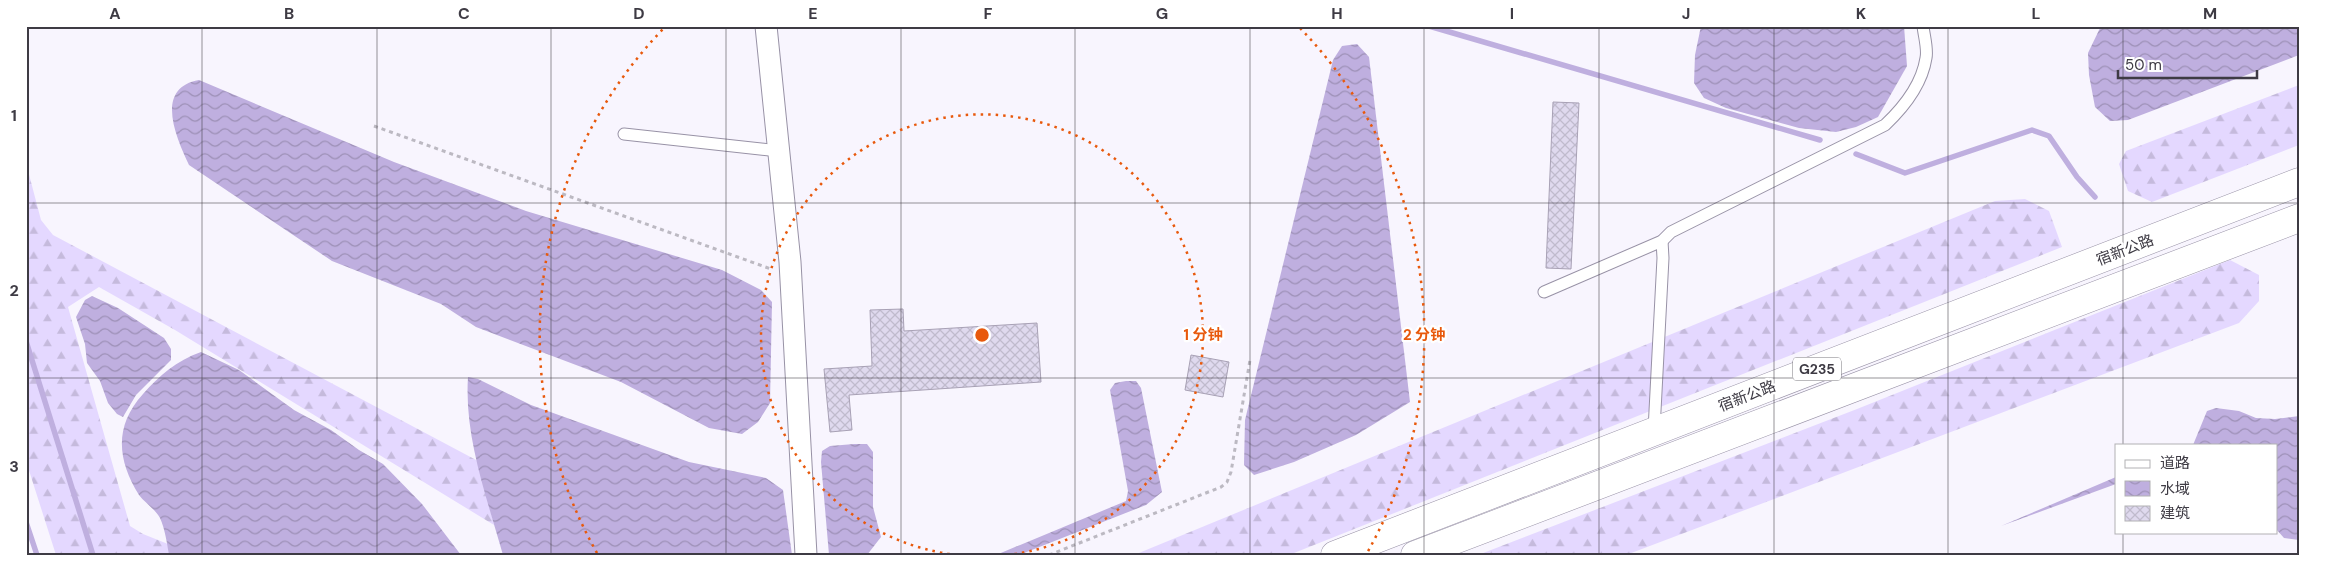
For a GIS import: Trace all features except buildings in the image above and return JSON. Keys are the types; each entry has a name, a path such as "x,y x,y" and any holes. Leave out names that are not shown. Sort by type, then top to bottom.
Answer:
{"highway":[{"name":"宿新公路","path":"1335,555 2299,182"},
{"name":"宿新公路","path":"1416,555 2299,218"}],"street":[{"path":"766,26 790,276 806,555"}],"lane":[{"path":"1544,292 1662,241 1671,232 1884,125 1902,109 1918,81 1927,57 1922,26"},
{"path":"624,134 779,152"},
{"path":"1654,432 1663,258 1662,241"}],"path":[{"path":"374,126 790,276"},
{"path":"1049,555 1227,482 1231,472 1250,360"}],"green space":[{"path":"2299,85 2299,145 2152,202 2128,191 2119,164 2126,151"},
{"path":"26,163 41,220 53,235 478,461 494,525 175,330 99,287 68,307 130,526 143,534 168,544 169,555 56,555 26,461"},
{"path":"2025,199 2049,211 2062,247 1289,555 1134,555 1995,201"},
{"path":"2230,260 2259,275 2259,301 2239,323 1626,555 1478,555 1857,409"}],"water":[{"path":"1701,26 1904,26 1907,66 1878,117 1856,127 1836,132 1799,128 1726,108 1704,98 1694,83 1695,55"},
{"path":"2101,26 2299,26 2299,55 2128,120 2110,121 2095,107 2089,75 2088,53"},
{"path":"1357,44 1369,57 1410,402 1356,435 1294,462 1254,475 1244,465 1245,420 1333,60 1342,46"},
{"path":"199,80 394,162 526,211 722,270 761,290 772,302 770,403 758,422 742,434 709,428 621,382 476,327 441,304 332,261 189,165 175,128 172,115 173,103 177,93 185,85"},
{"path":"92,296 118,308 164,338 171,349 171,360 136,395 123,417 117,414 108,403 100,381 87,363 85,344 76,317 85,300"},
{"path":"201,352 239,370 294,410 331,430 383,464 422,504 461,555 169,555 165,531 160,518 139,495 126,469 123,456 123,431 127,418 134,406 149,387 176,364"},
{"path":"468,377 478,379 531,405 689,462 766,478 783,490 792,555 503,555 473,445 468,400"},
{"path":"1136,381 1141,388 1162,492 1146,505 1019,555 996,555 1126,501 1128,491 1110,390 1115,383"},
{"path":"2216,408 2239,411 2256,418 2275,419 2299,416 2299,540 2284,538 2278,531 2278,444 2193,444 2207,411"},
{"path":"867,444 873,452 873,507 881,537 867,555 829,555 821,462 822,451 830,446"},
{"path":"2115,477 2115,484 2001,526"}],"waterway":[{"path":"1429,26 1820,140"},
{"path":"1856,154 1905,173 2032,130 2049,136 2077,177 2095,197"},
{"path":"26,341 93,555"},
{"path":"26,522 37,555"}]}
